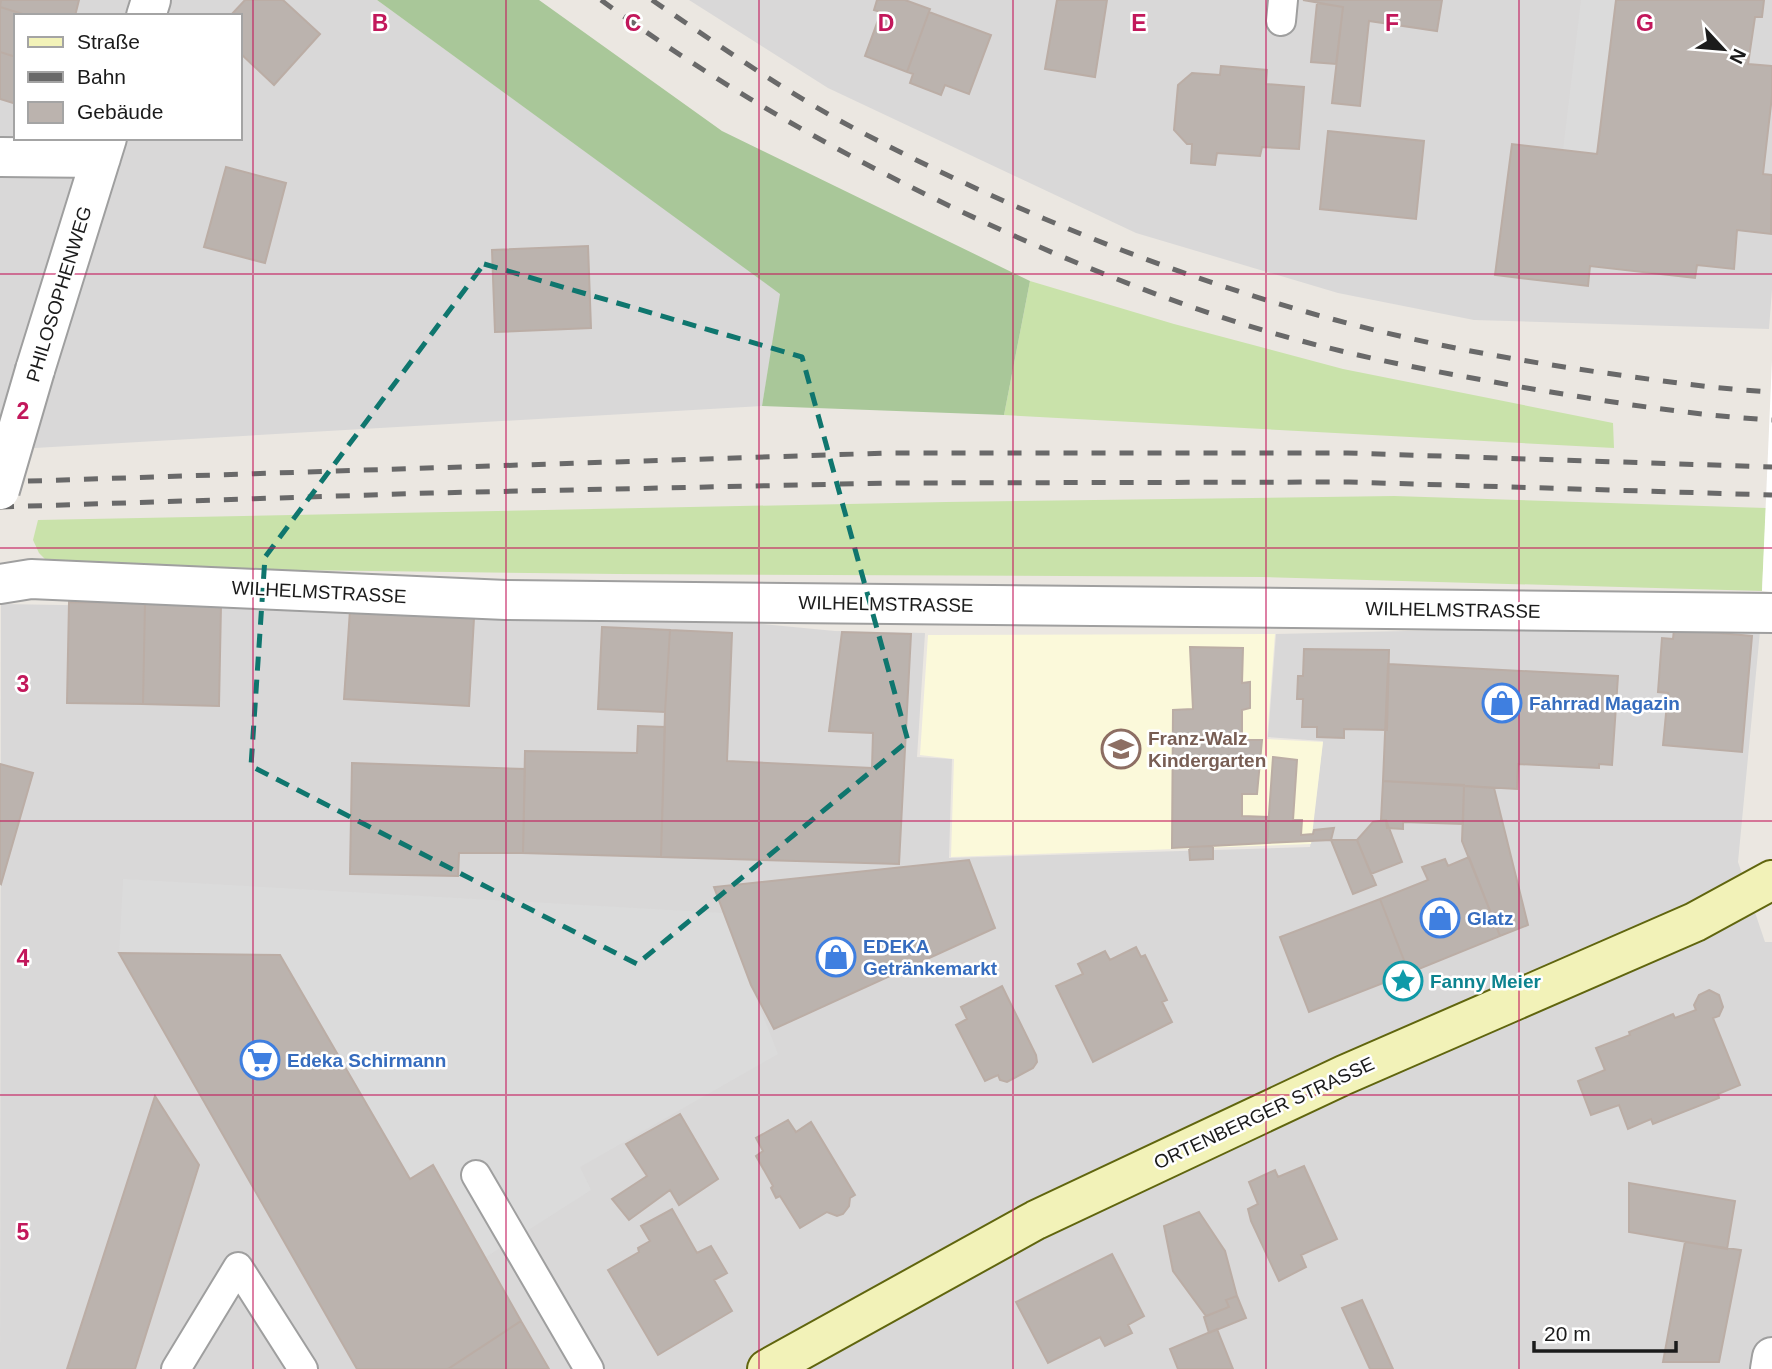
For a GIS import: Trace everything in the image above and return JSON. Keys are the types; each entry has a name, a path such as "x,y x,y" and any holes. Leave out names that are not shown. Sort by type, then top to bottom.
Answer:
{"main road":[{"name":"ORTENBERGER STRASSE","path":"767,1369 1035,1220 1344,1075 1695,922 1772,880"}],"street":[{"path":"0,156 104,148"},
{"name":"PHILOSOPHENWEG","path":"0,490 104,148"},
{"name":"WILHELMSTRASSE","path":"0,584 31,579 506,600 1772,613"},
{"path":"1770,1369 1772,1357"}],"lane":[{"path":"476,1174 589,1369"},
{"path":"176,1369 238,1267 303,1369"}],"highlighted area":[{"path":"484,264 802,357 908,741 637,964 251,766 265,557"}],"shaded area":[{"path":"0,0 377,0 781,294 762,406 0,450"},
{"path":"689,0 1772,0 1772,290 1769,329 1474,320 1338,293 1136,233 828,88"},
{"path":"1581,0 1616,0 1597,154 1563,150"},
{"path":"1,604 666,615 835,631 925,633 917,757 952,759 949,858 1310,847 1323,741 1268,737 1276,634 1751,623 1760,631 1738,862 1765,942 1772,942 1772,1369 0,1369"},
{"name":"Franz-Walz Kindergarten","path":"1275,634 1267,739 1323,742 1311,844 951,857 954,759 920,755 928,635"},
{"path":"123,879 723,913 778,1054 580,1167 591,1190 486,1257 434,1166 410,1179 280,955 119,953"}],"green space":[{"path":"377,0 539,0 722,131 1030,281 1004,415 762,406 780,294"},
{"path":"1030,281 1174,324 1343,369 1613,423 1614,448 1004,415"},
{"path":"1394,496 1766,508 1762,591 1262,577 617,574 53,567 39,553 33,540 38,520"}],"pier":[{"path":"1772,360 1772,592 1762,591"}],"building":[{"path":"1,0 79,0 76,14 23,14 0,7"},
{"path":"245,0 283,0 320,34 274,85 242,55 242,14 232,14"},
{"path":"877,0 905,0 930,9 907,72 865,56 881,12 874,10"},
{"path":"1057,0 1107,0 1095,77 1045,69"},
{"path":"1303,0 1442,0 1437,31 1369,21 1360,106 1332,103 1343,7"},
{"path":"1616,0 1764,0 1762,17 1755,17 1748,64 1772,66 1772,96 1763,174 1772,175 1771,234 1737,230 1734,269 1697,265 1695,278 1590,266 1588,286 1495,275 1512,144 1597,154"},
{"path":"1317,3 1343,7 1336,64 1311,62"},
{"path":"0,7 23,14 14,14 14,56 0,52"},
{"path":"929,12 991,35 969,94 945,85 941,95 910,83 913,74 907,72"},
{"path":"0,52 14,56 14,103 0,99"},
{"path":"1221,66 1267,70 1266,84 1304,87 1299,149 1262,147 1260,156 1217,153 1215,165 1191,163 1192,144 1187,144 1174,130 1178,85 1192,73 1220,75"},
{"path":"1328,131 1424,141 1416,219 1320,209"},
{"path":"226,167 286,183 265,263 204,247"},
{"path":"588,246 591,328 495,332 492,250"},
{"path":"69,602 145,603 143,704 67,703"},
{"path":"145,603 221,605 219,706 143,704"},
{"path":"350,610 474,618 469,706 344,699"},
{"path":"602,627 670,630 665,712 598,709"},
{"path":"1674,629 1752,636 1742,752 1663,745 1668,693 1658,692 1662,638 1673,639"},
{"path":"670,630 732,633 727,761 872,768 873,733 829,731 842,632 911,634 899,864 661,857"},
{"path":"1190,647 1243,648 1242,683 1250,682 1250,708 1242,710 1242,740 1262,740 1257,794 1242,794 1242,816 1269,817 1267,843 1172,848 1173,710 1193,709"},
{"path":"1304,649 1389,650 1387,730 1344,729 1344,738 1317,737 1317,727 1302,727 1303,699 1297,699 1298,676 1303,676"},
{"name":"Fahrrad Magazin","path":"1388,664 1618,676 1612,765 1599,764 1599,768 1518,764 1517,789 1383,781"},
{"path":"638,726 665,727 661,857 523,853 525,751 637,753"},
{"path":"1273,757 1297,760 1293,820 1302,820 1301,835 1313,834 1314,830 1334,828 1331,840 1267,843"},
{"path":"352,763 525,769 523,853 459,853 458,876 350,874"},
{"path":"0,764 33,773 1,884 0,883"},
{"path":"1383,781 1464,785 1463,824 1403,822 1403,829 1387,828 1386,820 1381,820"},
{"path":"1464,786 1494,788 1528,925 1500,936 1462,841"},
{"path":"1386,820 1402,862 1371,874 1357,840 1373,822"},
{"path":"1331,840 1357,840 1376,885 1353,894"},
{"path":"1213,846 1213,859 1190,860 1189,847"},
{"name":"Glatz","path":"1469,857 1500,936 1409,973 1380,899 1428,880 1422,867 1445,859 1448,866"},
{"name":"EDEKA Getränkemarkt","path":"969,860 995,928 774,1029 751,985 714,887"},
{"path":"1380,899 1409,973 1309,1012 1280,937"},
{"path":"1136,947 1141,957 1145,955 1167,1000 1162,1002 1172,1022 1093,1062 1056,986 1083,974 1078,964 1105,951 1110,960"},
{"name":"Edeka Schirmann","path":"119,953 280,955 410,1179 433,1165 521,1321 448,1369 357,1369"},
{"path":"1002,986 1037,1062 1033,1068 1007,1082 1000,1080 998,1075 985,1081 956,1025 967,1019 961,1007"},
{"path":"1709,990 1719,995 1723,1007 1719,1016 1713,1018 1740,1085 1718,1094 1719,1098 1653,1124 1651,1119 1628,1129 1619,1105 1591,1115 1578,1081 1605,1070 1596,1048 1673,1014 1675,1018 1696,1010 1694,1005 1699,995"},
{"path":"155,1096 199,1165 135,1369 67,1369"},
{"path":"680,1114 718,1179 679,1205 670,1190 629,1220 612,1199 647,1176 626,1144"},
{"path":"788,1120 796,1132 811,1122 855,1195 850,1198 849,1206 843,1214 837,1216 827,1212 800,1228 780,1196 776,1198 771,1188 773,1186 756,1156 763,1151 756,1138"},
{"path":"1304,1166 1337,1239 1301,1255 1306,1267 1279,1281 1251,1221 1248,1209 1258,1204 1249,1182 1275,1170 1278,1177"},
{"path":"1629,1183 1735,1201 1727,1249 1629,1232"},
{"path":"672,1209 697,1253 711,1246 727,1273 714,1280 732,1311 658,1355 608,1270 639,1252 638,1248 650,1241 641,1226"},
{"path":"1199,1212 1225,1251 1237,1296 1226,1300 1229,1307 1206,1316 1173,1271 1164,1226"},
{"path":"1685,1242 1741,1250 1719,1362 1663,1362"},
{"path":"1112,1254 1144,1316 1128,1325 1132,1333 1105,1346 1100,1337 1048,1363 1016,1302"},
{"path":"1237,1296 1246,1318 1209,1333 1204,1317 1229,1307 1226,1300"},
{"path":"1362,1300 1393,1369 1370,1369 1342,1308"},
{"path":"521,1321 549,1369 448,1369"},
{"path":"1217,1329 1233,1369 1178,1369 1170,1349"}],"railway":[{"path":"601,0 751,100 856,159 1019,238 1171,300 1289,338 1400,364 1615,402 1709,415 1772,420"},
{"path":"652,0 807,102 861,132 1033,214 1151,261 1271,302 1398,336 1464,350 1642,378 1772,392"},
{"path":"0,482 888,453 1347,453 1772,467"},
{"path":"0,507 431,493 891,483 1349,482 1772,495"}],"place":[{"name":"Fahrrad Magazin","path":"1502,703"},
{"name":"Franz-Walz Kindergarten","path":"1121,749"},
{"name":"Glatz","path":"1440,918"},
{"name":"EDEKA Getränkemarkt","path":"836,957"},
{"name":"Fanny Meier","path":"1403,981"},
{"name":"Edeka Schirmann","path":"260,1060"}]}
